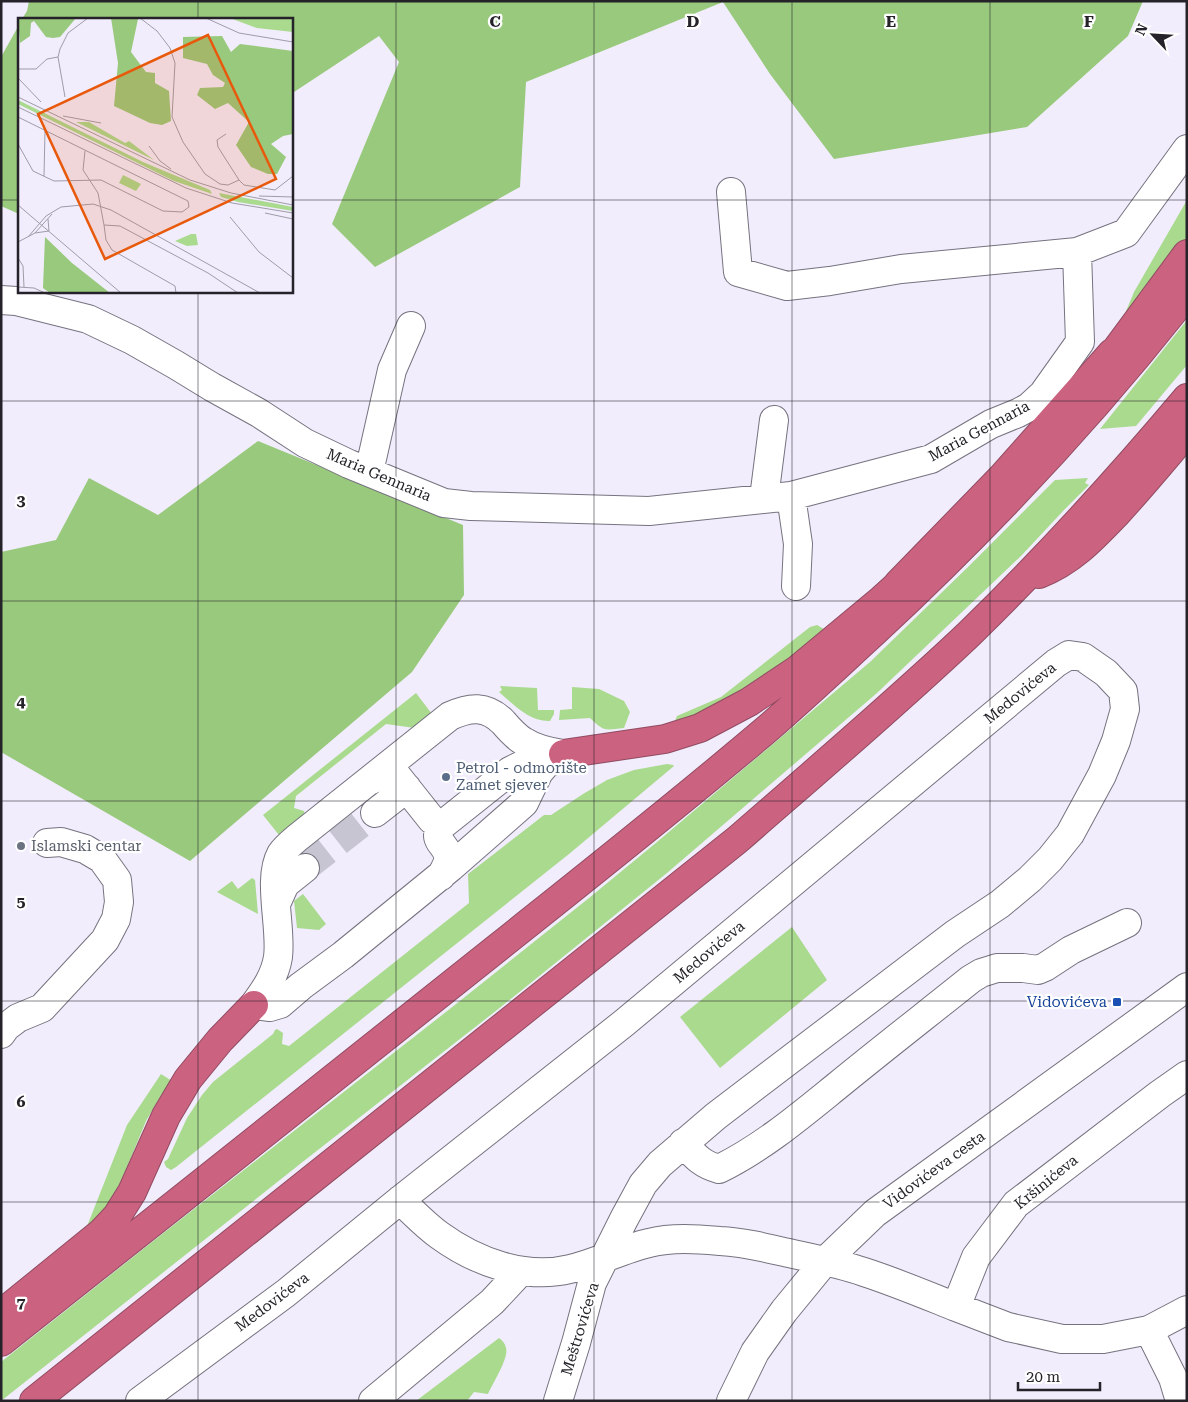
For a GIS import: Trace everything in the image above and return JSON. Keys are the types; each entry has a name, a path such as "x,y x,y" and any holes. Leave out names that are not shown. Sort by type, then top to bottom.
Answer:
{"highway":[{"path":"1074,430 1087,395 1101,371 1187,254"},
{"path":"1,1342 573,888 768,728 924,586 1009,485 1039,469 1144,349 1187,294"},
{"path":"563,754 665,739 700,728 749,702 797,670 880,602 982,510 999,498 1039,437 1112,354"},
{"path":"1024,580 1046,571 1077,553 1156,469 1187,398"},
{"path":"34,1401 737,840 881,715 968,635 1024,580 1126,470 1174,431"},
{"path":"1,1314 101,1233 117,1216 132,1192 166,1116 188,1079 220,1040 254,1005"}],"street":[{"path":"731,192 738,272 787,286 900,269 1077,252 1126,233 1187,149"},
{"name":"Maria Gennaria","path":"1,300 16,301 88,320 132,340 259,413 305,443 444,503 471,506 648,511 791,496 931,459 991,424 1018,413 1043,394 1080,342 1077,252"},
{"path":"369,472 392,370 411,326"},
{"path":"764,498 774,420"},
{"path":"791,496 798,544 796,586"},
{"name":"Medovićeva","path":"140,1401 286,1293 400,1200 624,1024 1056,663 1069,655 1083,657 1106,673 1122,691 1125,709 1116,740 1102,775 1085,807 1070,834 1050,859 1000,904 955,934 683,1143 660,1164 643,1184 604,1258"},
{"path":"254,1005 271,981 277,960 275,878 278,861 286,848 366,783 450,716 462,711 475,709 486,710 495,715 523,741 545,752 563,754"},
{"path":"441,876 446,866 448,855 440,843 438,834 445,822 510,771 524,764 563,754"},
{"path":"254,1005 270,1006 280,1004 441,876 524,803 539,772 546,764 563,754"},
{"path":"366,783 392,773 397,776 432,820 440,824 445,822"},
{"path":"375,813 407,788"},
{"path":"1,1034 6,1027 18,1018 42,1008 105,940 116,919 119,902 117,880 102,859 85,849 61,842 47,843"},
{"path":"276,904 285,884 306,868"},
{"path":"683,1143 700,1162 708,1166 719,1169 728,1165 753,1150 813,1105 971,979 981,973 997,968 1038,970 1046,967 1071,950 1127,923"},
{"name":"Vidovićeva cesta","path":"732,1401 755,1352 784,1310 825,1260 875,1213 1187,987"},
{"name":"Kršinićeva","path":"956,1306 976,1257 1016,1204 1187,1075"},
{"path":"400,1200 421,1221 457,1247 478,1258 521,1271 550,1273 572,1269 649,1242 682,1239 759,1246 825,1260 872,1274 1008,1327 1062,1339 1103,1339 1148,1330 1187,1310"},
{"name":"Meštrovićeva","path":"558,1401 592,1283 604,1258"},
{"path":"373,1401 492,1302 521,1271"},
{"path":"1148,1330 1173,1378 1180,1401"}],"green space":[{"path":"29,1 1143,1 1128,36 1027,127 834,159 770,74 723,2 526,82 520,187 375,267 332,224 399,62 379,36 292,93 292,18 23,18 27,11"},
{"path":"18,27 18,214 1,206 1,57"},
{"path":"1187,200 1187,241 1128,319 1124,316 1134,292"},
{"path":"1187,320 1187,365 1136,426 1100,429"},
{"path":"258,441 463,525 464,595 412,672 190,861 1,752 1,552 56,540 89,478 158,515"},
{"path":"1088,478 1085,483 1089,485 1021,556 877,693 667,873 497,1010 1,1401 1,1362 451,1008 657,842 870,662 1055,480"},
{"path":"817,625 829,632 785,665 710,710 675,721 677,716 721,697 810,627"},
{"path":"500,686 537,688 538,710 554,710 550,721 536,719 516,707 499,692 502,690"},
{"path":"572,687 599,689 624,701 630,712 624,728 605,729 590,718 559,720 560,710 572,709"},
{"path":"416,693 432,714 415,728 386,724 296,796 294,808 304,811 304,818 279,835 263,815"},
{"path":"667,764 674,766 569,854 176,1167 171,1170 166,1167 164,1162 168,1159 187,1118 213,1082 277,1029 283,1033 282,1044 289,1046 469,903 468,874 544,815 551,815 607,780 634,770"},
{"path":"252,878 255,880 258,914 217,892 232,881 238,889"},
{"path":"303,894 326,924 319,930 297,928 294,901"},
{"path":"792,927 827,980 720,1068 680,1017"},
{"path":"161,1074 172,1081 161,1095 146,1121 108,1207 82,1239 127,1125"},
{"path":"499,1338 506,1348 505,1358 488,1394 474,1392 467,1401 416,1401"}],"tunnel":[{"path":"305,868 375,813"}],"place":[{"name":"Petrol - odmorište Zamet sjever","path":"446,777"},
{"name":"Islamski centar","path":"21,846"},
{"name":"Vidovićeva","path":"1117,1002"}]}
